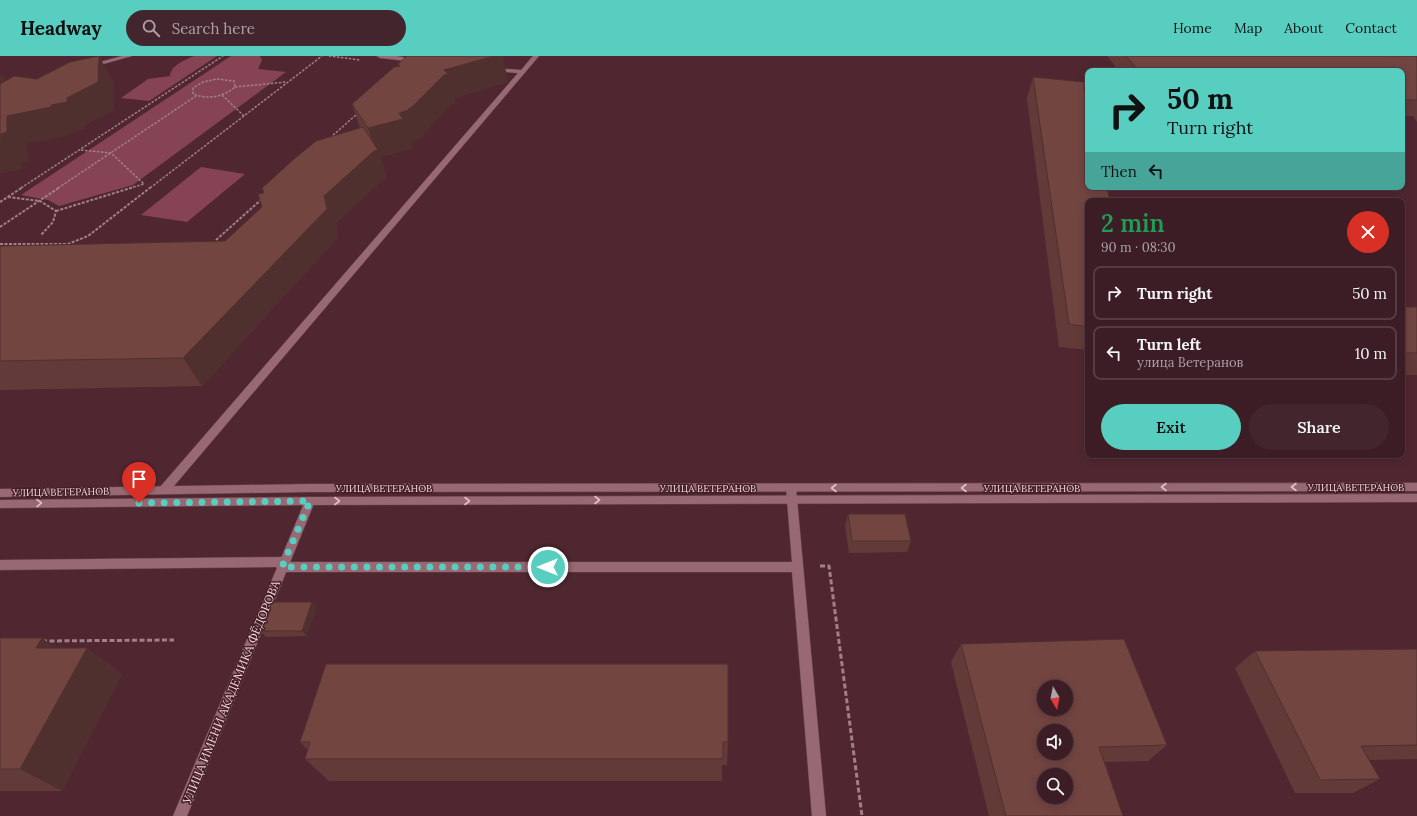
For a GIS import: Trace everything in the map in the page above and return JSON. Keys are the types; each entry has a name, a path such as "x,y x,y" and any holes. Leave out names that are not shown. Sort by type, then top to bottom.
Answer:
{"street":[{"path":"82,70 95,64 129,56"},
{"path":"380,56 420,60"},
{"path":"164,490 536,56"},
{"path":"490,68 522,72"},
{"name":"УЛИЦА ВЕТЕРАНОВ","path":"0,504 1417,487"},
{"name":"УЛИЦА ВЕТЕРАНОВ","path":"0,492 309,488 792,494 1417,498"},
{"path":"792,494 819,816"},
{"name":"УЛИЦА ИМЕНИ АКАДЕМИКА ФЁДОРОВА","path":"180,816 310,501"},
{"path":"0,565 283,564 798,567"}],"path":[{"path":"0,202 223,56"},
{"path":"0,244 68,244 88,236 322,56"},
{"path":"196,96 192,91 193,88 210,80 230,80 234,81 235,86"},
{"path":"0,227 196,96 208,97 222,95 235,86 288,82"},
{"path":"222,95 244,116"},
{"path":"328,140 358,113"},
{"path":"56,211 144,184 111,153 81,150"},
{"path":"8,198 39,200 51,205 56,211"},
{"path":"216,240 263,198"},
{"path":"42,236 53,222 56,211"},
{"path":"798,567 829,566 862,816"},
{"path":"40,641 174,640"}],"shaded area":[{"path":"194,56 217,56 149,101 121,98 148,79 170,76 171,72 176,66"},
{"path":"231,56 260,56 262,60 258,69 286,72 133,185 59,206 48,200 21,195"},
{"path":"201,167 245,174 187,222 141,215"}],"building":[{"path":"99,56 98,82 67,98 67,102 51,105 51,107 7,116 7,132 1,134 0,141 0,84 14,76 37,79 70,62"},
{"path":"407,56 494,56 444,70 448,74 444,75 411,108 408,109 409,110 399,113 403,119 368,128 352,104 394,67 400,66 398,64"},
{"path":"1126,56 1417,56 1417,100 1405,100 1405,68 1136,68"},
{"path":"1033,77 1084,82 1085,190 1108,190 1109,198 1085,198 1085,327 1069,324"},
{"path":"363,127 378,150 374,151 324,196 327,209 183,358 0,361 0,246 225,241 262,207 258,194 264,193 262,188 294,159 316,141"},
{"path":"1405,307 1417,307 1417,353 1405,353"},
{"path":"848,514 905,514 911,541 852,541"},
{"path":"272,602 312,602 302,631 261,631"},
{"path":"0,638 42,638 36,648 87,648 20,769 0,769"},
{"path":"1124,639 1167,745 1099,747 1123,816 1006,816 961,644"},
{"path":"1417,649 1417,745 1361,746 1380,779 1320,780 1255,651"},
{"path":"326,664 728,664 728,742 723,742 723,759 305,759 310,742 300,742"}],"route":[{"path":"139,503 310,501 282,567 548,567"}]}
